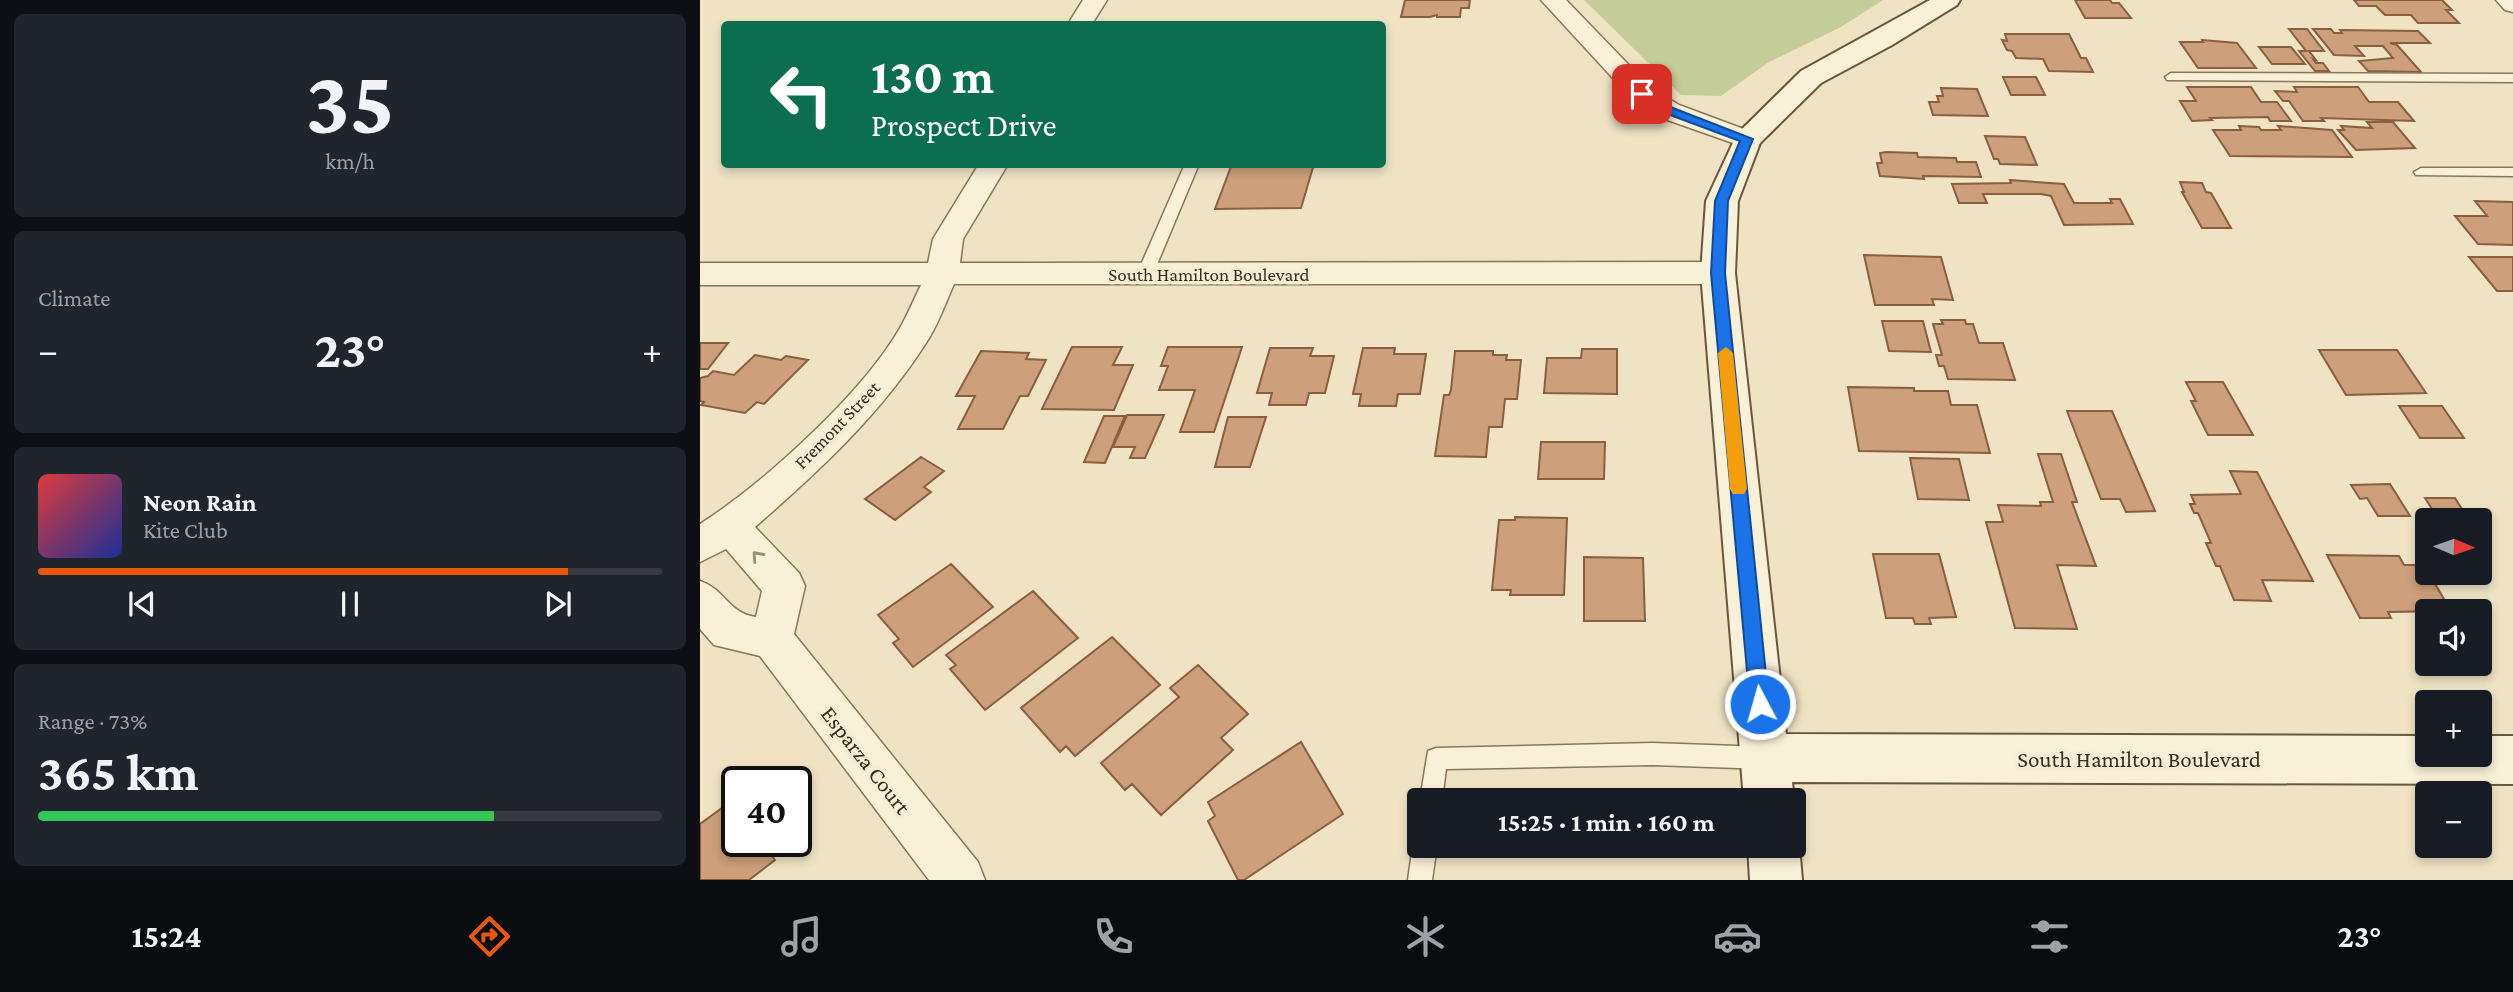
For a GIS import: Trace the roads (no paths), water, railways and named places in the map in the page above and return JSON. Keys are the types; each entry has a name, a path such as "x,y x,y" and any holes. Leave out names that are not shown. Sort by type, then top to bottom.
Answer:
{"street":[{"path":"1082,21 1095,0"},
{"path":"1553,0 1642,94 1669,111 1747,139"},
{"path":"1767,779 1718,273 1722,201 1747,139 1811,76 1884,40 1948,0"},
{"path":"2508,0 2513,5"},
{"name":"Fremont Street","path":"715,536 809,458 870,395 914,335 942,275 948,239 992,168"},
{"name":"South Hamilton Boulevard","path":"700,274 1718,273"},
{"path":"700,599 729,632 772,639 784,586 715,536"},
{"name":"Esparza Court","path":"772,639 960,880"},
{"name":"South Hamilton Boulevard","path":"1767,779 2513,760"},
{"path":"1774,858 1776,880"}],"lane":[{"path":"2171,77 2513,78"},
{"path":"1145,274 1190,168"},
{"path":"2421,172 2513,172"},
{"path":"1432,788 1436,759 1653,754 1767,779"},
{"path":"1420,880 1423,858"}]}
